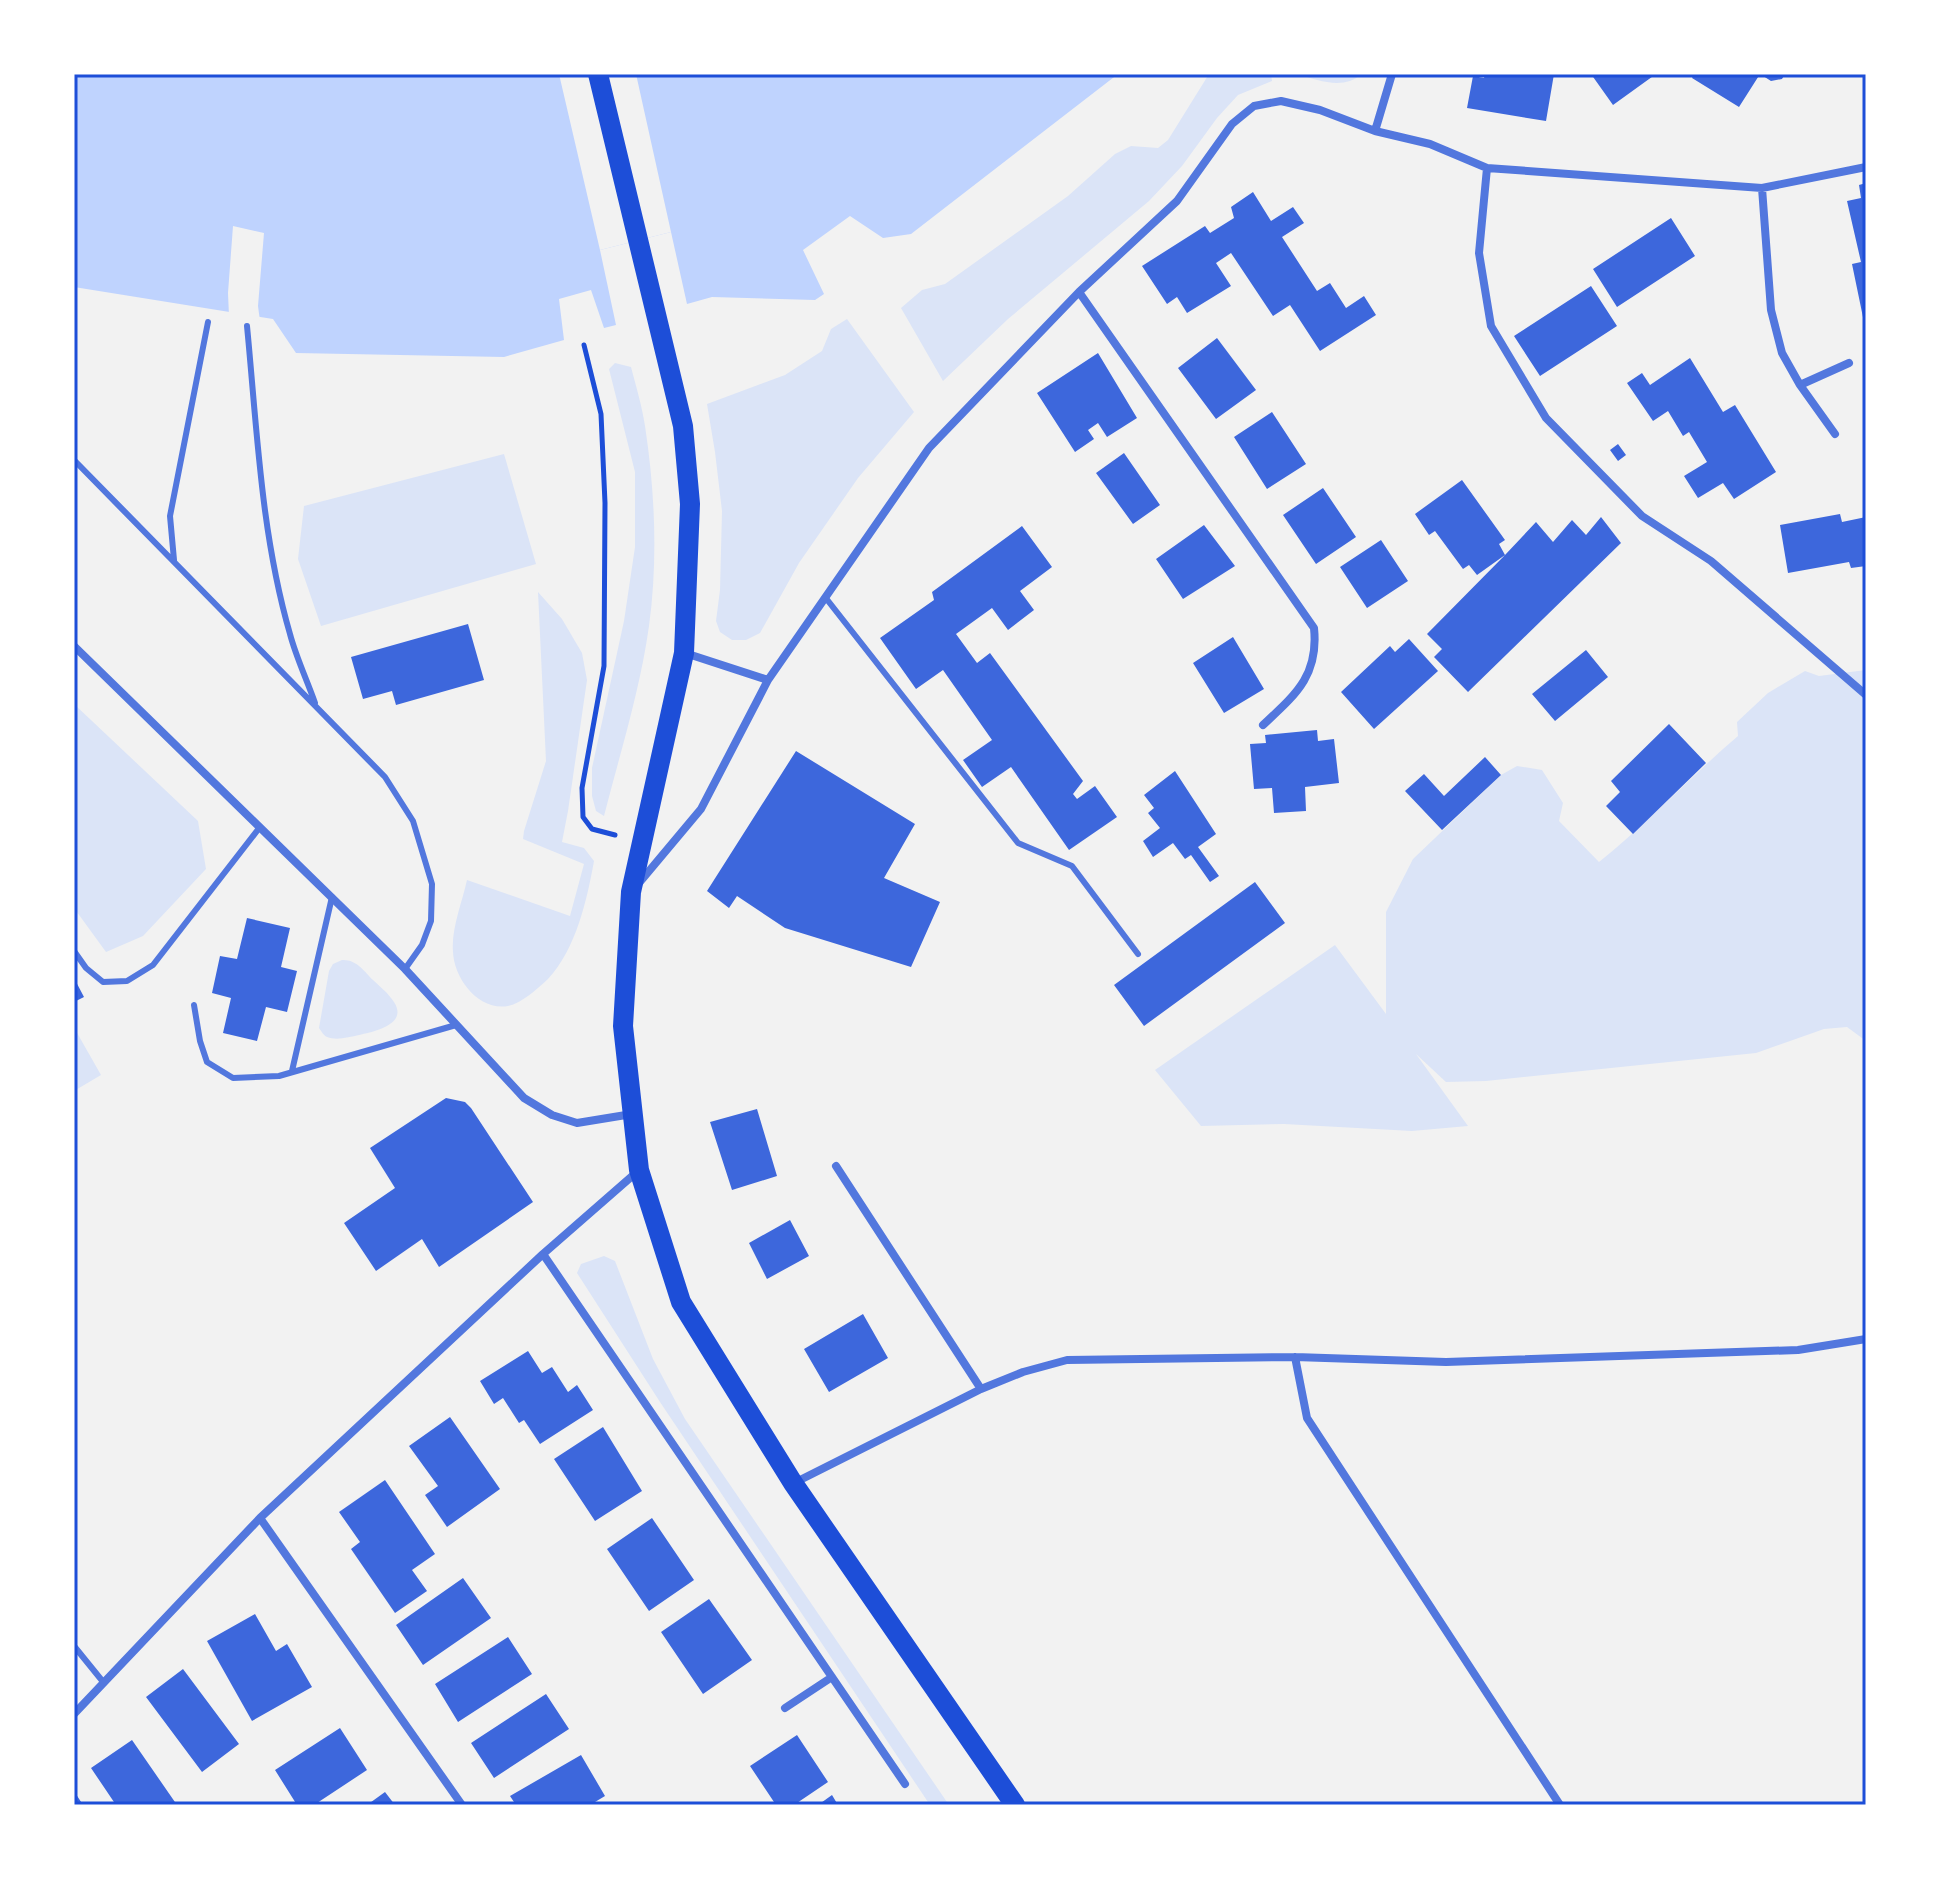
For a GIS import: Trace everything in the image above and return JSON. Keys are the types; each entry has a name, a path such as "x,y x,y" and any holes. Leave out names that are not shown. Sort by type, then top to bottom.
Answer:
{"main road":[{"path":"598,74 683,426 690,504 684,653 631,892 623,1026 639,1170 681,1302 793,1483 1015,1805"}],"street":[{"path":"1375,131 1392,74"},
{"path":"631,892 701,809 768,680 929,448 1079,292 1177,201 1232,124 1254,106 1281,101 1320,110 1375,131 1430,144 1487,168 1762,188 1866,167"},
{"path":"1487,168 1479,253 1491,326 1546,418 1642,516 1711,561 1866,695"},
{"path":"1762,188 1771,310 1782,353 1800,385 1835,434"},
{"path":"1079,292 1314,628 1316,645 1310,671 1294,696 1263,725"},
{"path":"1800,385 1849,363"},
{"path":"74,646 405,969 524,1098 552,1115 577,1123 633,1114"},
{"path":"684,653 768,680"},
{"path":"836,1166 981,1389"},
{"path":"74,1714 260,1518 543,1254 639,1170"},
{"path":"543,1254 905,1784"},
{"path":"793,1483 981,1389 1023,1372 1067,1360 1295,1357 1461,1362 1798,1350 1866,1339"},
{"path":"1295,1357 1307,1418 1560,1805"},
{"path":"260,1518 462,1805"},
{"path":"785,1708 832,1677"}],"lane":[{"path":"174,560 170,516 208,322"},
{"path":"247,326 270,545 290,635 316,706"},
{"path":"74,460 385,777 413,821 432,884 431,921 422,945 405,969"},
{"path":"825,597 1018,843 1072,866 1138,954"},
{"path":"74,951 86,968 103,982 127,981 153,965 260,827"},
{"path":"292,1071 332,897"},
{"path":"194,1005 207,1062 233,1078 279,1076 456,1025"},
{"path":"74,1646 104,1683"}],"path":[{"path":"584,345 601,414 605,503 604,666 582,788 583,817 592,829 642,842"}],"shaded area":[{"path":"1209,74 1271,74 1272,81 1238,95 1182,166 1149,201 1008,319 943,381 901,308 922,290 945,284 1068,196 1115,154 1131,146 1158,148 1168,140"},
{"path":"1299,74 1361,74 1339,83"},
{"path":"847,319 914,412 858,478 799,563 760,633 746,640 732,640 720,632 716,621 722,511 707,404 785,375 822,351 831,329"},
{"path":"615,363 631,367 642,411 651,476 654,551 652,601 645,650 604,816 596,811 592,796 592,768 624,621 635,547 635,472 609,369"},
{"path":"504,454 536,564 321,626 298,559 304,506"},
{"path":"538,592 562,619 582,653 587,680 562,842 584,848 594,861 579,923 558,967 524,999 508,1006 497,1006 470,991 454,962 454,934 467,880 570,916 584,864 523,839 546,761"},
{"path":"1866,670 1866,1041 1847,1027 1824,1029 1756,1053 1486,1081 1446,1082 1416,1054 1468,1126 1412,1131 1284,1124 1201,1126 1155,1070 1335,945 1386,1014 1386,912 1413,859 1501,775 1517,766 1542,770 1563,803 1559,821 1599,862 1738,736 1737,722 1768,693 1805,671 1819,676"},
{"path":"74,704 198,821 206,869 143,936 106,952 74,908"},
{"path":"342,960 359,966 385,991 396,1007 395,1020 375,1031 343,1038 331,1038 323,1033 319,1028 329,971 333,964"},
{"path":"76,1031 101,1075 74,1091 74,1033"},
{"path":"604,1256 615,1261 653,1359 685,1419 949,1805 930,1805 577,1273 581,1264"}],"water":[{"path":"74,74 1118,74 911,234 883,238 850,216 803,250 824,294 815,300 712,297 687,304 671,232 600,250 616,325 604,328 591,290 559,299 564,340 504,357 296,353 273,319 74,287"}],"pier":[{"path":"559,74 636,74 671,232 600,250"},
{"path":"233,226 264,233 258,306 260,321 229,316"}],"building":[{"path":"1485,74 1554,74 1546,121 1467,108 1473,76 1484,78"},
{"path":"1591,74 1656,74 1613,105"},
{"path":"1694,74 1760,74 1739,107 1692,78"},
{"path":"1760,74 1785,74 1782,79 1771,81"},
{"path":"1866,183 1865,327 1852,264 1861,262 1847,201 1861,198 1859,185"},
{"path":"1253,192 1271,221 1293,207 1304,223 1282,237 1317,291 1330,283 1346,308 1364,296 1376,315 1320,351 1290,305 1273,316 1231,253 1216,263 1231,286 1187,313 1177,297 1167,304 1142,266 1205,226 1210,233 1234,218 1231,207"},
{"path":"1671,218 1695,256 1617,307 1593,269"},
{"path":"1591,286 1617,326 1540,376 1514,336"},
{"path":"1217,338 1256,390 1216,419 1178,368"},
{"path":"1098,353 1137,418 1107,437 1098,423 1088,430 1094,439 1075,452 1037,393"},
{"path":"1690,358 1723,412 1735,405 1776,472 1734,499 1723,483 1698,498 1684,476 1707,462 1689,432 1683,436 1668,411 1653,421 1627,383 1642,373 1650,385"},
{"path":"1272,412 1306,464 1267,489 1234,437"},
{"path":"1618,444 1626,455 1618,461 1610,450"},
{"path":"1124,453 1160,505 1133,524 1096,473"},
{"path":"1462,480 1505,540 1499,544 1505,555 1477,575 1469,565 1463,569 1435,531 1429,535 1415,514"},
{"path":"1323,488 1356,537 1316,564 1283,515"},
{"path":"1840,514 1842,522 1866,517 1866,566 1851,568 1849,562 1788,573 1780,525"},
{"path":"1601,517 1621,543 1468,692 1434,657 1442,649 1427,634 1536,522 1553,542 1572,520 1586,535"},
{"path":"1204,525 1235,566 1183,599 1156,559"},
{"path":"1022,526 1052,567 1020,591 1034,610 1008,630 992,608 956,634 977,663 990,653 1083,781 1073,794 1077,799 1095,786 1117,817 1069,850 1011,767 982,787 963,760 992,740 943,670 916,689 880,638 934,600 932,592"},
{"path":"1381,540 1408,581 1367,608 1340,567"},
{"path":"468,624 484,680 396,705 392,691 363,699 351,657"},
{"path":"1233,637 1264,689 1224,713 1193,663"},
{"path":"1409,639 1438,671 1374,729 1341,692 1390,646 1395,652"},
{"path":"1586,650 1608,677 1555,721 1532,694"},
{"path":"1669,724 1706,763 1633,834 1606,806 1620,792 1611,781"},
{"path":"1317,730 1318,741 1334,739 1339,783 1305,787 1306,811 1274,813 1272,788 1254,789 1250,744 1266,743 1265,735"},
{"path":"796,751 915,824 884,878 940,902 911,967 785,928 737,896 729,908 707,891"},
{"path":"1485,757 1501,775 1442,830 1405,791 1424,774 1444,796"},
{"path":"1175,771 1216,834 1198,847 1219,876 1210,882 1191,855 1185,859 1173,843 1153,857 1143,841 1160,828 1148,813 1154,808 1144,795"},
{"path":"1255,882 1285,923 1144,1026 1114,985"},
{"path":"247,918 290,928 281,967 297,971 287,1012 266,1007 257,1041 223,1033 231,998 212,993 220,956 237,959"},
{"path":"74,978 84,997 74,1002"},
{"path":"446,1098 465,1102 471,1108 533,1202 439,1267 422,1239 376,1271 344,1223 395,1188 370,1148"},
{"path":"757,1109 777,1176 732,1190 710,1122"},
{"path":"790,1220 809,1256 767,1279 749,1243"},
{"path":"863,1314 888,1358 829,1392 804,1349"},
{"path":"528,1351 542,1373 552,1367 568,1392 577,1385 593,1410 540,1444 524,1420 519,1423 503,1398 494,1404 480,1381"},
{"path":"450,1417 500,1489 447,1527 425,1495 438,1486 409,1446"},
{"path":"603,1427 642,1491 595,1521 554,1459"},
{"path":"385,1480 435,1554 412,1570 427,1591 395,1613 351,1549 360,1542 339,1512"},
{"path":"652,1518 694,1580 649,1611 607,1549"},
{"path":"463,1578 491,1618 423,1665 396,1625"},
{"path":"709,1599 752,1660 703,1694 661,1632"},
{"path":"255,1614 276,1651 287,1644 312,1687 252,1721 207,1641"},
{"path":"508,1637 532,1674 458,1722 435,1684"},
{"path":"183,1669 239,1744 202,1772 146,1697"},
{"path":"546,1694 569,1729 494,1778 471,1743"},
{"path":"340,1728 367,1770 314,1805 297,1805 275,1770"},
{"path":"797,1735 828,1782 794,1805 776,1805 750,1766"},
{"path":"132,1740 177,1805 116,1805 91,1768"},
{"path":"581,1755 605,1796 590,1805 516,1805 510,1796"},
{"path":"74,1791 83,1805 74,1805"},
{"path":"385,1792 395,1805 367,1805"},
{"path":"832,1795 838,1805 818,1805"}]}
